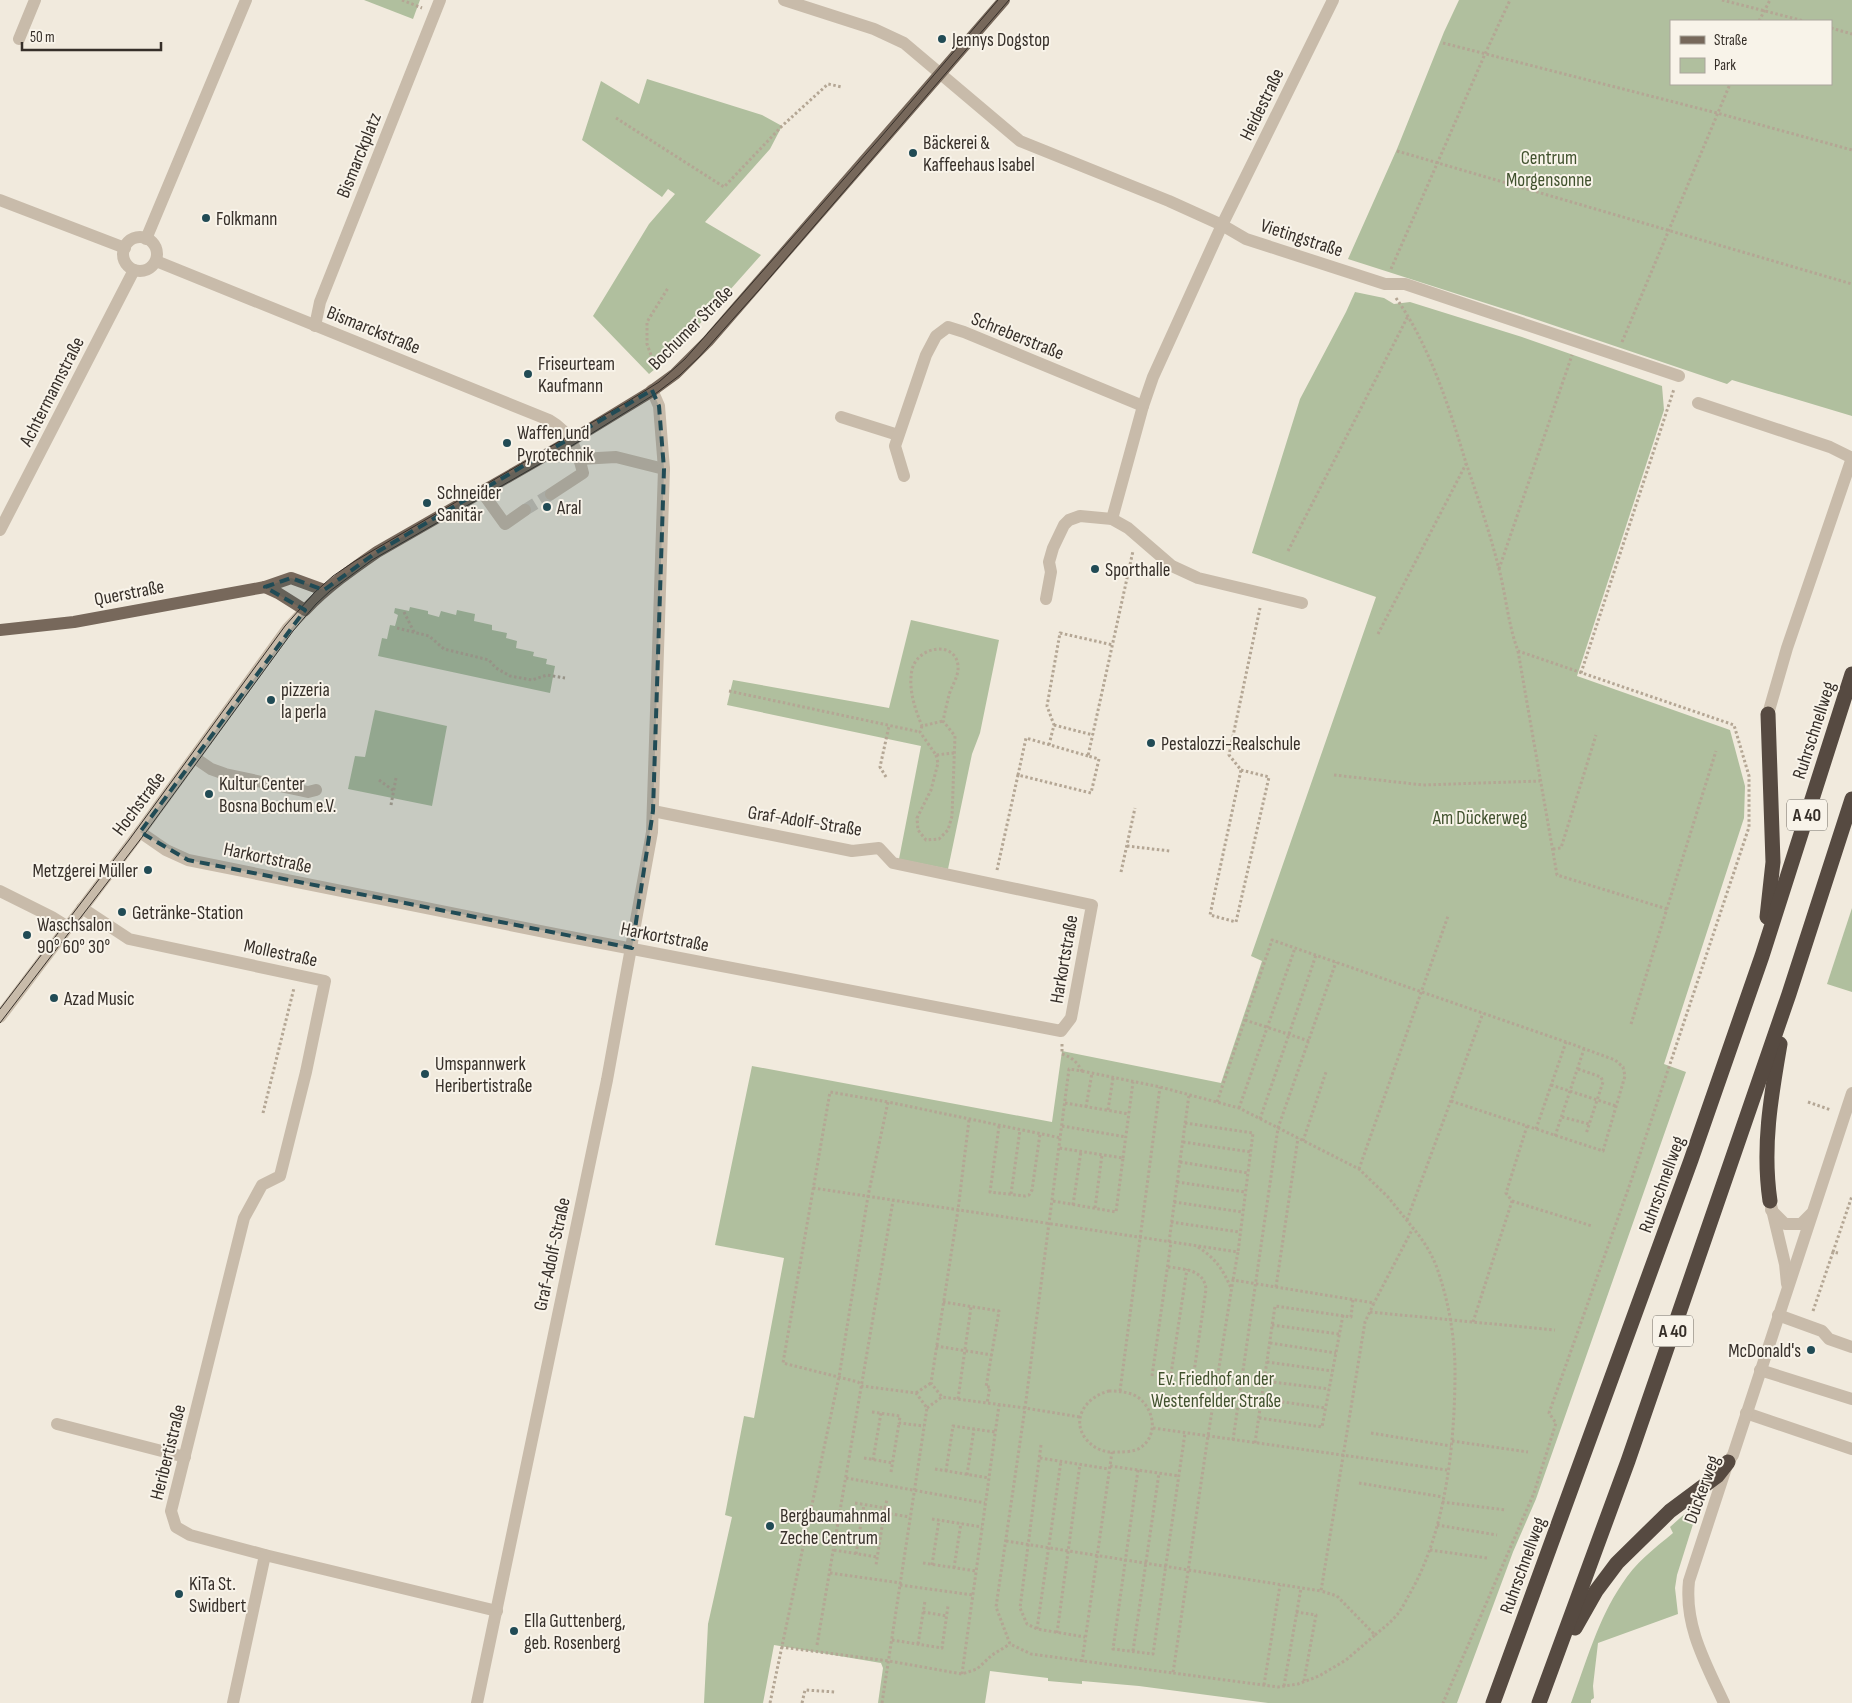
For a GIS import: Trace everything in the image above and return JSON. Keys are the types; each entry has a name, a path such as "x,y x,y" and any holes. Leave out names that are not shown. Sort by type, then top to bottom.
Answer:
{"highway":[{"name":"Ruhrschnellweg","path":"1493,1703 1691,1160 1762,956 1852,674"},
{"path":"1762,956 1773,862 1768,714"},
{"name":"A 40","path":"1539,1703 1632,1451 1789,994 1852,798"},
{"path":"1770,1205 1767,1181 1766,1140 1768,1110 1789,994"},
{"path":"1554,1666 1596,1591 1617,1563 1670,1511 1717,1476 1728,1462"}],"main road":[{"name":"Bochumer Straße","path":"305,610 324,590 377,552 572,440 667,380 708,341 1004,0"},
{"name":"Querstraße","path":"0,630 74,622 264,587 291,578 324,590"},
{"path":"264,587 278,593 305,610"}],"street":[{"path":"19,39 35,0"},
{"path":"146,239 246,0"},
{"name":"Bismarckplatz","path":"315,326 320,302 440,0"},
{"name":"Vietingstraße","path":"784,0 867,26 893,37 916,52 1020,141 1222,225 1246,239 1385,284 1405,284 1678,376"},
{"name":"Heidestraße","path":"1222,225 1333,0"},
{"path":"0,200 125,248"},
{"path":"1112,519 1143,406 1153,378 1222,225"},
{"path":"134,239 146,239 156,248 156,261 147,270 134,270 125,261 125,248 134,239"},
{"name":"Bismarckstraße","path":"156,261 549,420 559,426 572,440"},
{"name":"Achtermannstraße","path":"0,530 134,270"},
{"name":"Schreberstraße","path":"904,476 895,446 898,435 926,355 936,336 948,327 1143,406"},
{"name":"Graf-Adolf-Straße","path":"477,1703 607,1080 652,832 664,469 659,406 652,390"},
{"path":"1698,403 1830,447 1852,458 1787,648 1768,714"},
{"path":"841,416 898,435"},
{"path":"551,494 583,473 580,459 572,440"},
{"path":"580,459 616,457 664,469"},
{"path":"482,492 504,524 525,510"},
{"path":"1046,600 1051,572 1049,562 1053,548 1064,525 1069,520 1080,516 1112,519 1128,528 1180,571 1198,578 1302,603"},
{"name":"Hochstraße","path":"0,1017 195,758 288,628 305,610"},
{"path":"195,758 211,769 225,774 308,792 316,790"},
{"name":"Graf-Adolf-Straße","path":"653,811 852,851 880,848 893,863 1092,904"},
{"name":"Harkortstraße","path":"140,832 166,850 188,860 564,936 1061,1031 1071,1018 1092,904"},
{"path":"0,891 68,927"},
{"name":"Mollestraße","path":"82,908 129,939 326,981 283,1164"},
{"name":"Dückerweg","path":"1724,1703 1700,1651 1690,1622 1689,1582 1728,1462 1733,1455 1852,1093"},
{"name":"Heribertistraße","path":"283,1164 280,1176 262,1185 244,1218 171,1511 176,1527 190,1535 265,1555 497,1611"},
{"path":"1770,1205 1785,1224 1801,1224 1811,1214"},
{"name":"Dückerweg","path":"1770,1205 1785,1264 1788,1286"},
{"path":"1778,1315 1822,1331 1829,1339 1852,1346"},
{"path":"1760,1370 1852,1399"},
{"path":"1746,1413 1852,1449"},
{"path":"57,1424 184,1457"},
{"path":"234,1703 265,1555"}],"path":[{"path":"402,0 434,13"},
{"path":"1510,0 1385,284 1408,316 1434,370 1467,463 1499,569 1513,638 1518,651 1540,781 1554,849 1557,875 1667,909"},
{"path":"1722,0 1800,20"},
{"path":"1760,20 1770,0"},
{"path":"1832,28 1852,34"},
{"path":"1443,43 1717,113 1852,150"},
{"path":"616,118 724,187 782,126 828,84 842,86"},
{"path":"1617,354 1730,85"},
{"path":"1397,151 1852,284"},
{"path":"667,380 655,368 647,344 647,322 668,288"},
{"path":"1288,551 1408,316"},
{"path":"1499,569 1577,341"},
{"path":"1581,673 1678,376"},
{"path":"1378,634 1467,463"},
{"path":"1088,756 1136,535"},
{"path":"1241,770 1210,915 1236,922 1269,777 1241,770 1229,755 1264,593"},
{"path":"404,612 415,633"},
{"path":"396,628 429,636 444,649 489,660 496,668 510,676 532,680 547,675 565,678"},
{"path":"1049,745 1054,725 1047,706 1060,634 1113,645"},
{"path":"920,732 922,726 914,706 912,671 919,657 925,652 939,649 950,652 957,661 958,666 943,721"},
{"path":"1443,1703 1534,1493 1556,1423 1549,1413 1630,1184 1749,827 1748,776 1734,725 1518,651"},
{"path":"729,691 920,732 936,754 938,763 931,790 917,818 918,830 926,840 939,840 948,830 952,816 955,736 943,721"},
{"path":"922,726 943,721"},
{"path":"1054,725 1093,735"},
{"path":"886,777 880,767 889,726"},
{"path":"1554,849 1560,848 1596,735"},
{"path":"993,884 1026,738 1099,759 1091,793 1018,775"},
{"path":"1631,1024 1716,751"},
{"path":"936,754 954,753"},
{"path":"1334,775 1423,785 1540,781"},
{"path":"391,805 396,778"},
{"path":"379,780 394,791"},
{"path":"1121,872 1135,808"},
{"path":"1127,846 1170,851"},
{"path":"1359,1169 1448,916"},
{"path":"1217,1102 1272,940 1566,1042 1614,1060 1623,1066 1624,1076 1603,1151 1451,1101"},
{"path":"1239,1108 1295,948"},
{"path":"1260,1119 1316,956"},
{"path":"1233,1440 1278,1128 1336,962"},
{"path":"263,1114 297,975"},
{"path":"1407,1220 1483,1013"},
{"path":"1245,1020 1308,1041"},
{"path":"1061,1031 1062,1054 1071,1057 1082,1071"},
{"path":"1536,1129 1566,1042"},
{"path":"1555,1136 1584,1049"},
{"path":"1578,1069 1601,1077 1603,1082 1586,1134"},
{"path":"1069,1070 1160,1087 1239,1108 1303,1140 1359,1169 1388,1197 1430,1253 1438,1272 1450,1320 1455,1369 1452,1441 1438,1525 1430,1550 1415,1584 1395,1617 1346,1660 1319,1676 1304,1682 1278,1687 1031,1654 1010,1644 996,1607 1025,1408 1069,1070"},
{"path":"1303,1140 1326,1072"},
{"path":"1086,1107 1092,1073"},
{"path":"1108,1110 1113,1078"},
{"path":"1053,1201 1116,1212 1133,1082"},
{"path":"1551,1085 1616,1106"},
{"path":"1120,1391 1160,1087"},
{"path":"969,1120 958,1210 930,1383 916,1393 862,1386 858,1382 783,1363 830,1092 888,1102 1060,1138"},
{"path":"1152,1376 1168,1267 1174,1202 1189,1095"},
{"path":"770,1703 839,1378 868,1196 888,1102"},
{"path":"1065,1103 1129,1114"},
{"path":"1562,1117 1589,1124"},
{"path":"1173,1672 1208,1436 1238,1252 1239,1232 1253,1133 1186,1123"},
{"path":"999,1126 990,1192 1025,1196 1031,1193 1040,1134"},
{"path":"1062,1126 1126,1136"},
{"path":"1527,1126 1506,1194 1512,1201 1592,1226"},
{"path":"1011,1194 1020,1130"},
{"path":"1276,1287 1298,1138"},
{"path":"1183,1142 1250,1152"},
{"path":"1059,1148 1124,1158"},
{"path":"1073,1205 1081,1151"},
{"path":"1095,1208 1102,1155"},
{"path":"1180,1162 1248,1173"},
{"path":"1177,1182 1245,1192"},
{"path":"814,1188 1238,1252"},
{"path":"1813,1311 1852,1196"},
{"path":"817,1645 893,1200"},
{"path":"1473,1322 1512,1201"},
{"path":"1174,1202 1242,1212"},
{"path":"1172,1222 1239,1232"},
{"path":"1321,1591 1365,1322 1413,1228"},
{"path":"1198,1246 1215,1259 1232,1289"},
{"path":"1834,1252 1838,1253"},
{"path":"1168,1267 1194,1271 1203,1278 1206,1289 1193,1379"},
{"path":"1171,1374 1187,1269"},
{"path":"1233,1280 1374,1303"},
{"path":"1255,1443 1275,1306 1351,1317 1353,1299"},
{"path":"943,1302 998,1311 986,1387 990,1387 987,1403"},
{"path":"958,1399 972,1306"},
{"path":"1370,1312 1555,1330"},
{"path":"1259,1418 1322,1427 1343,1316"},
{"path":"1272,1324 1339,1334"},
{"path":"1270,1342 1336,1353"},
{"path":"936,1346 992,1355"},
{"path":"1267,1362 1332,1371"},
{"path":"1264,1381 1329,1390"},
{"path":"930,1383 942,1397 1080,1417"},
{"path":"1120,1391 1139,1398 1151,1416 1153,1428 1148,1439 1139,1449 1126,1452 1112,1452 1093,1446 1085,1438 1080,1429 1080,1417 1083,1408 1100,1393 1120,1391"},
{"path":"916,1393 927,1408"},
{"path":"882,1703 927,1408 942,1397"},
{"path":"1262,1399 1326,1408"},
{"path":"962,1674 999,1405"},
{"path":"872,1412 900,1416 891,1472"},
{"path":"873,1460 881,1413"},
{"path":"899,1423 924,1426"},
{"path":"946,1471 953,1426 995,1432"},
{"path":"1153,1428 1447,1470"},
{"path":"967,1475 974,1429"},
{"path":"1138,1470 1113,1649 1153,1654 1185,1433"},
{"path":"1371,1433 1451,1446"},
{"path":"1452,1441 1528,1452"},
{"path":"1041,1445 1020,1608 1027,1624 1036,1629 1086,1637"},
{"path":"1082,1662 1112,1452"},
{"path":"864,1458 893,1463"},
{"path":"1040,1458 1179,1476"},
{"path":"1036,1629 1061,1461"},
{"path":"1057,1633 1080,1464"},
{"path":"935,1470 989,1478"},
{"path":"1133,1651 1160,1473"},
{"path":"846,1478 986,1503"},
{"path":"1359,1483 1443,1497"},
{"path":"876,1565 887,1499"},
{"path":"1442,1502 1506,1510"},
{"path":"855,1503 910,1516"},
{"path":"856,1554 864,1505"},
{"path":"932,1519 982,1527"},
{"path":"932,1565 939,1520"},
{"path":"954,1568 961,1524"},
{"path":"1438,1525 1496,1534"},
{"path":"1005,1541 1321,1591 1337,1596 1375,1635"},
{"path":"834,1550 878,1557"},
{"path":"1430,1550 1488,1558"},
{"path":"923,1563 976,1571"},
{"path":"830,1573 973,1595"},
{"path":"1264,1685 1280,1585"},
{"path":"1284,1686 1300,1588"},
{"path":"918,1644 925,1601"},
{"path":"892,1640 942,1648 948,1606"},
{"path":"924,1612 947,1616"},
{"path":"1296,1612 1316,1615 1304,1682"},
{"path":"781,1647 889,1661 962,1674 977,1669 992,1655 1010,1644"},
{"path":"802,1703 805,1690 835,1692"}],"highlighted area":[{"path":"652,390 659,406 664,469 653,811 632,948 188,860 140,832 305,610 265,587 291,578 324,590 377,552"}],"green space":[{"path":"364,0 420,0 413,19"},
{"name":"Centrum Morgensonne","path":"1459,0 1852,0 1852,416 1732,380 1727,384 1529,317 1348,259 1397,149 1444,32"},
{"path":"647,79 762,115 782,126 770,149 705,222 761,255 673,354 649,374 593,316 649,224 675,194 668,189 662,197 582,140 601,81 639,104"},
{"name":"Ev. Friedhof an der Westenfelder Straße","path":"1355,292 1384,298 1394,304 1410,302 1522,337 1662,386 1664,410 1577,676 1730,730 1745,786 1744,818 1664,1064 1686,1072 1536,1499 1513,1552 1457,1703 1268,1703 1139,1686 1082,1681 1082,1684 1048,1681 1048,1678 990,1671 985,1703 878,1703 883,1668 881,1663 774,1645 763,1703 704,1703 708,1624 732,1517 725,1515 744,1416 754,1418 784,1258 715,1245 752,1066 1052,1122 1062,1051 1221,1083 1262,961 1251,956 1376,597 1252,553 1300,399"},
{"path":"410,607 428,611 428,614 439,617 441,611 456,615 457,610 475,614 474,621 492,625 492,630 507,633 506,638 517,641 516,648 534,652 533,656 547,659 546,664 555,666 550,693 378,656 382,638 387,639 390,625 395,626 398,615 394,613 395,608 409,611"},
{"path":"911,620 999,640 980,733 972,754 948,869 899,859 921,746 727,705 733,680 889,708"},
{"path":"375,710 447,726 432,806 348,789 355,756 365,757"},
{"path":"1852,908 1852,992 1827,984"},
{"path":"1689,1510 1694,1521 1677,1575 1675,1588 1678,1614 1598,1643 1593,1686 1594,1698 1591,1700 1591,1703 1571,1703 1606,1612 1627,1576 1646,1556 1673,1533 1670,1527"}],"tunnel":[{"path":"525,510 551,494"}],"tram line":[{"path":"0,1009 129,840 285,626 314,593 333,576 355,561 659,382 685,359 881,137 998,0"},
{"path":"0,1023 146,832 293,631 316,604 330,591 372,560 573,445 655,394 680,375 699,357 759,290 1009,0"}],"place":[{"name":"Jennys Dogstop","path":"942,39"},
{"name":"Bäckerei & Kaffeehaus Isabel","path":"913,153"},
{"name":"Folkmann","path":"206,218"},
{"name":"Friseurteam Kaufmann","path":"528,374"},
{"name":"Waffen und Pyrotechnik","path":"507,443"},
{"name":"Schneider Sanitär","path":"427,503"},
{"name":"Aral","path":"547,507"},
{"name":"Sporthalle","path":"1095,569"},
{"name":"pizzeria la perla","path":"271,700"},
{"name":"Pestalozzi-Realschule","path":"1151,743"},
{"name":"Kultur Center Bosna Bochum e.V.","path":"209,794"},
{"name":"Metzgerei Müller","path":"148,870"},
{"name":"Getränke-Station","path":"122,912"},
{"name":"Waschsalon 90° 60° 30°","path":"27,935"},
{"name":"Azad Music","path":"54,998"},
{"name":"Umspannwerk Heribertistraße","path":"425,1074"},
{"name":"McDonald's","path":"1811,1350"},
{"name":"Bergbaumahnmal Zeche Centrum","path":"770,1526"},
{"name":"KiTa St. Swidbert","path":"179,1594"},
{"name":"Ella Guttenberg, geb. Rosenberg","path":"514,1631"}],"park label":[{"name":"Am Dückerweg","path":"1480,817"}]}
